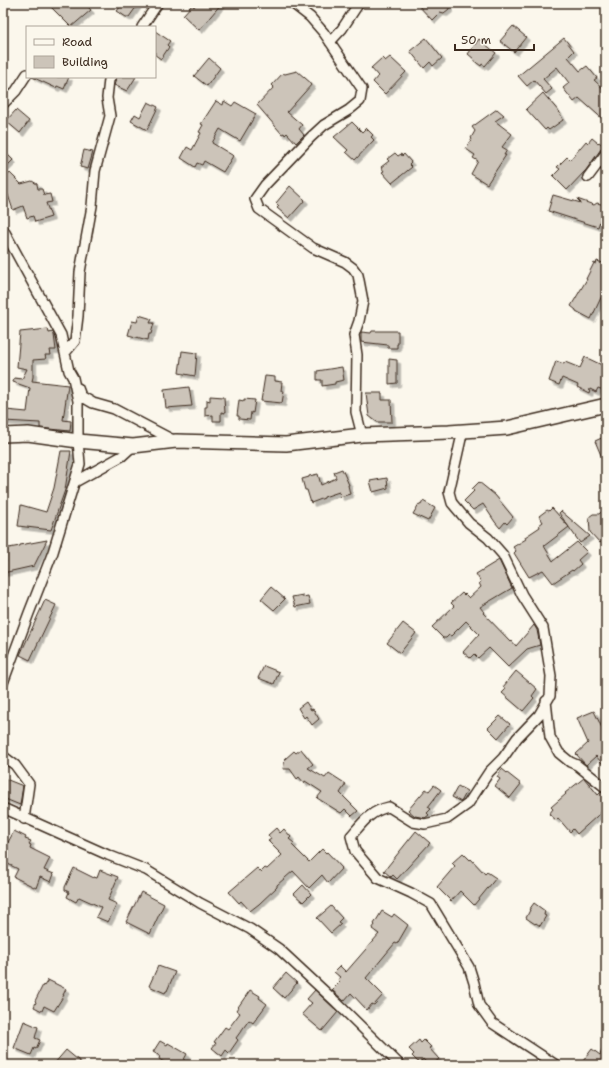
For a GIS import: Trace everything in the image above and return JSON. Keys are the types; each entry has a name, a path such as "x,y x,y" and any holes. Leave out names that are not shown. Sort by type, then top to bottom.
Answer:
{"street":[{"path":"143,26 158,3"},
{"path":"292,3 310,16 324,32 362,89 360,101 349,110 324,125 311,137 265,185 255,199 259,209 312,248 345,262 353,268 358,275 362,301 359,322 354,335 357,355 356,412 362,435"},
{"path":"330,42 342,29 359,3"},
{"path":"3,104 16,91 26,76"},
{"path":"65,353 74,341 78,316 80,272 92,206 95,171 110,116 107,98 110,78"},
{"path":"588,177 606,153"},
{"path":"3,229 61,335 69,371 81,396 93,403 114,408 176,441"},
{"path":"3,683 28,613 53,552 80,464 78,441 78,401 73,378"},
{"path":"3,435 28,434 78,441 133,446 176,441 286,444 362,435 507,428 606,405"},
{"path":"463,430 449,492 452,503 469,523 488,538 503,555 522,595 543,628 551,676 550,696 538,715 516,738 503,758 489,772 468,804 447,819 425,824 413,822 389,807 377,809 351,836 355,851 378,878 412,893 431,904 469,967 478,1005 492,1023 556,1065"},
{"path":"75,482 122,456 133,446"},
{"path":"546,701 550,737 559,753 606,788"},
{"path":"3,756 15,765 29,784 24,818"},
{"path":"3,808 59,832 108,856 146,870 200,903 250,929 279,949 400,1065"}],"building":[{"path":"47,3 84,3 91,10 72,26 70,26"},
{"path":"123,3 139,3 129,17 126,17 117,11"},
{"path":"197,3 222,3 199,30 183,15 192,5 194,7"},
{"path":"416,3 449,3 449,9 444,13 440,12 432,20"},
{"path":"513,26 526,37 514,52 500,41"},
{"path":"156,32 170,41 167,45 169,47 161,59 156,56"},
{"path":"426,38 442,58 433,66 430,62 424,68 410,51"},
{"path":"564,38 574,51 568,57 580,71 587,66 597,78 594,80 606,91 606,122 579,98 574,102 563,88 569,83 557,67 543,79 552,89 546,94 534,80 527,86 518,76"},
{"path":"479,39 496,53 485,66 482,64 481,66 468,54"},
{"path":"390,57 406,72 385,94 373,82 378,76 371,68 382,58 385,61"},
{"path":"209,58 220,68 207,86 194,76"},
{"path":"297,71 312,84 287,112 302,125 299,129 304,135 296,143 287,133 285,135 284,133 282,134 257,105 274,87 272,85 283,73 285,74"},
{"path":"34,78 69,78 64,89 57,86 56,88"},
{"path":"117,78 135,78 127,91 114,85"},
{"path":"543,93 560,113 563,120 549,130 547,128 545,130 526,109"},
{"path":"216,101 223,105 224,101 232,106 235,102 256,114 240,141 220,129 212,143 233,156 223,172 204,161 202,165 197,163 195,167 181,158 187,147 192,150 201,133 199,132 203,125 201,124"},
{"path":"148,102 158,107 147,130 131,121 135,114 140,117"},
{"path":"497,109 504,115 495,121 512,134 502,147 507,150 504,155 506,155 487,184 471,174 478,161 473,158 475,155 466,149 475,131 472,127"},
{"path":"16,110 29,121 20,133 6,121"},
{"path":"352,122 362,132 366,128 373,135 371,137 374,140 355,160 346,152 348,150 334,137"},
{"path":"592,138 605,147 601,149 586,170 567,190 553,176 560,169 557,167 567,157 570,160 586,141 588,143"},
{"path":"3,150 13,160 3,170"},
{"path":"84,150 93,152 88,169 80,167"},
{"path":"395,153 398,156 401,154 402,156 404,154 411,162 409,164 412,167 392,183 382,172 384,171 381,167 389,161 387,159"},
{"path":"606,163 606,175 601,170"},
{"path":"10,173 21,184 32,181 37,184 38,189 42,189 44,195 50,194 52,202 46,203 51,217 35,222 33,216 27,218 23,206 13,210 3,184 3,180"},
{"path":"290,186 305,200 289,218 277,208 279,206 276,203"},
{"path":"553,195 581,203 577,199 594,205 597,203 605,205 598,227 548,211"},
{"path":"597,261 606,264 606,287 591,319 576,311 571,306 587,279 594,263 596,264"},
{"path":"139,315 152,319 150,323 154,323 148,340 128,335 132,321 137,322"},
{"path":"48,329 49,333 53,332 56,350 50,350 51,355 45,355 46,359 33,360 32,381 68,385 63,420 71,421 70,431 40,428 40,423 4,421 6,410 27,412 30,388 13,382 14,378 22,379 27,369 17,367 20,332"},
{"path":"372,331 398,331 397,348 388,348 388,345 361,342 361,332 371,333"},
{"path":"182,351 197,353 195,376 179,373"},
{"path":"585,357 606,367 606,391 598,388 596,392 590,389 589,393 577,387 578,385 562,378 559,385 549,381 556,361 564,364 565,362 580,368"},
{"path":"389,359 397,360 397,383 389,384"},
{"path":"342,367 344,380 335,382 335,384 322,386 322,380 317,380 317,371"},
{"path":"265,376 275,377 275,381 282,382 281,391 284,391 282,403 261,401"},
{"path":"189,387 192,406 166,408 164,390"},
{"path":"366,393 382,393 382,400 391,400 392,422 377,422 369,416"},
{"path":"210,396 224,397 225,413 221,412 221,421 213,421 213,415 205,416 205,407 207,407 207,400 210,401"},
{"path":"244,399 255,400 253,413 251,412 250,420 239,419 239,416 237,416 239,400 244,401"},
{"path":"606,436 606,467 595,441"},
{"path":"61,451 71,451 65,490 51,530 18,526 21,505 46,512 54,488"},
{"path":"342,469 349,485 350,494 340,497 339,492 311,503 302,479 318,474 321,485 336,478 334,472"},
{"path":"387,478 388,488 373,492 370,481"},
{"path":"479,482 495,495 513,517 507,524 505,522 500,528 483,504 473,510 464,501 474,491 472,489"},
{"path":"423,501 435,508 428,521 413,514 419,504 421,505"},
{"path":"552,508 569,527 544,546 553,561 577,542 587,552 578,560 581,564 573,571 572,570 553,583 543,570 529,577 514,553 516,551 513,547 526,539 525,537 540,527 539,525 543,522 539,516"},
{"path":"606,508 606,537 600,543 590,532 589,517 593,514 599,514"},
{"path":"561,511 590,536 580,543 559,513"},
{"path":"47,540 34,566 3,573 3,563 6,562 3,549"},
{"path":"499,560 512,588 480,607 484,612 483,613 516,646 534,625 537,630 540,645 527,649 508,667 489,648 478,658 474,654 470,658 463,652 479,634 466,621 451,636 449,635 446,638 443,638 432,627 454,606 451,603 462,593 469,598 481,587 479,583 481,582 476,574"},
{"path":"271,587 285,599 274,610 261,599"},
{"path":"303,595 303,597 308,596 310,604 295,607 292,597"},
{"path":"45,600 56,605 30,660 20,655"},
{"path":"403,623 416,633 400,653 387,643"},
{"path":"264,666 279,672 274,684 258,678"},
{"path":"516,671 537,689 532,696 534,698 523,711 502,693 506,689 503,687"},
{"path":"306,702 311,710 313,709 319,719 312,725 306,716 304,718 298,708"},
{"path":"594,711 602,728 606,723 606,768 596,756 586,765 576,754 588,743 577,718"},
{"path":"500,716 510,724 498,738 488,728"},
{"path":"301,749 313,764 308,768 325,778 329,773 346,784 340,793 358,811 352,816 345,809 341,813 317,798 322,792 305,781 304,783 299,777 297,779 290,769 283,769 285,759 294,751 296,753"},
{"path":"502,769 521,784 510,798 495,786 500,779 497,777"},
{"path":"3,778 23,786 20,805 3,798"},
{"path":"584,778 598,795 601,792 606,796 606,808 577,834 573,829 570,832 558,818 556,820 549,814 553,809 551,807 566,794 565,793"},
{"path":"434,785 441,790 428,807 431,809 427,813 429,815 425,818 415,816 408,810 426,789 429,791"},
{"path":"458,786 467,791 461,802 452,797"},
{"path":"276,828 280,833 284,829 291,837 289,839 294,843 292,845 309,862 322,849 326,853 327,852 342,868 328,883 322,875 309,888 293,871 250,911 241,901 239,903 229,892 257,868 261,872 265,868 267,869 282,855 268,841 271,839 268,835"},
{"path":"14,831 26,837 25,839 31,841 29,844 31,845 30,848 50,858 44,870 54,874 51,882 40,877 36,888 14,877 18,869 4,862 5,860 3,858 7,850 5,848"},
{"path":"416,831 430,843 397,879 393,875 391,877 384,871"},
{"path":"463,853 485,874 487,872 496,878 474,905 460,891 451,901 437,887 455,866 452,863"},
{"path":"74,868 94,878 97,878 100,870 118,877 108,900 117,904 108,922 96,917 101,907 79,897 76,902 67,897 69,892 65,890 65,887"},
{"path":"303,885 311,894 303,902 294,894"},
{"path":"141,892 164,904 150,934 126,922"},
{"path":"534,903 545,911 544,915 546,916 540,926 526,918"},
{"path":"331,906 342,918 338,922 341,924 331,933 317,918"},
{"path":"382,911 392,917 394,914 408,925 397,944 395,943 366,978 383,995 367,1010 351,993 344,1001 332,990 340,982 338,980 340,977 334,972 340,966 346,972 379,934 372,929"},
{"path":"158,966 175,972 165,993 149,986"},
{"path":"286,973 297,983 284,998 273,988"},
{"path":"48,980 66,989 54,1011 44,1006 42,1011 34,1007 35,1001 43,985 44,986"},
{"path":"250,990 260,996 259,998 267,1004 253,1023 249,1020 236,1038 238,1040 229,1053 226,1050 222,1056 212,1048 216,1043 214,1042 225,1027 228,1029 240,1013 236,1010"},
{"path":"315,990 338,1012 322,1031 302,1014 312,1003 307,999"},
{"path":"24,1021 38,1027 35,1038 40,1040 36,1049 34,1048 31,1055 14,1048"},
{"path":"419,1040 421,1043 424,1040 439,1059 432,1065 429,1065 423,1059 419,1063 412,1056 414,1054 409,1049"},
{"path":"160,1041 167,1045 168,1043 187,1054 181,1065 176,1062 174,1065 169,1065 159,1059 160,1056 153,1052"},
{"path":"606,1041 606,1065 580,1065 592,1049 600,1055"},
{"path":"66,1050 84,1065 53,1065"}]}
